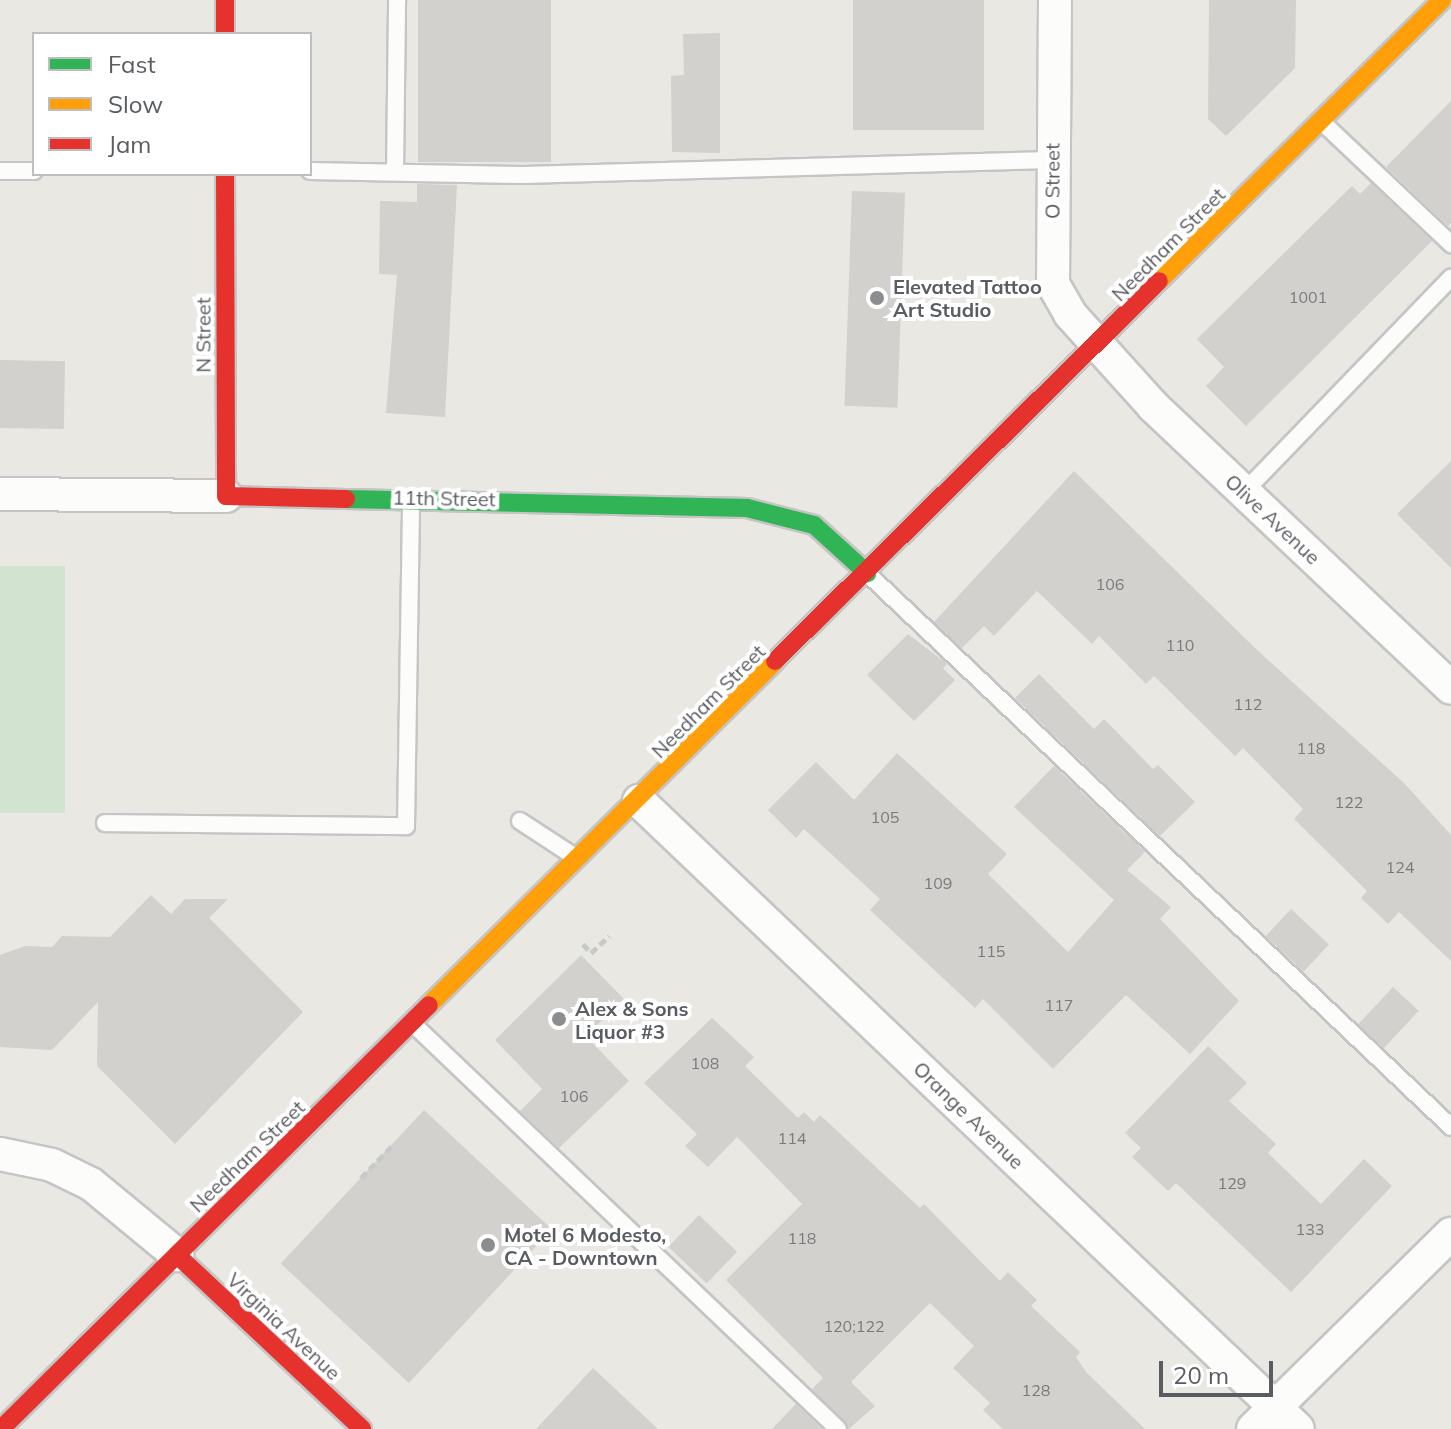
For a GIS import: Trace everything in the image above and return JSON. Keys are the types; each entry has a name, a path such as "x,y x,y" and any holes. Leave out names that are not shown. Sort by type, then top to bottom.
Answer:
{"main road":[{"path":"225,0 225,32"},
{"name":"Needham Street","path":"1,1429 580,860 1442,0"},
{"name":"N Street","path":"225,176 226,496"},
{"name":"11th Street","path":"226,496 411,497 776,512 821,530 867,573"},
{"name":"Virginia Avenue","path":"177,1255 362,1429"}],"street":[{"name":"O Street","path":"1055,0 1051,160 1053,284 1096,348"},
{"name":"Olive Avenue","path":"1096,348 1451,688"},
{"name":"11th Street","path":"0,494 226,496"},
{"name":"Orange Avenue","path":"639,801 1264,1418 1298,1429"},
{"path":"0,1154 52,1165 91,1184 177,1255"},
{"path":"1264,1418 1451,1234"}],"lane":[{"path":"395,172 397,0"},
{"path":"1321,121 1451,244"},
{"path":"312,171 524,175 1051,160"},
{"path":"0,171 32,171"},
{"path":"1244,492 1451,278"},
{"path":"105,823 406,826 411,497"},
{"path":"867,573 1451,1127"},
{"path":"520,821 580,860"},
{"path":"413,1024 838,1429"}],"path":[{"path":"583,944 591,953 609,936"},
{"path":"361,1178 393,1145"}],"green space":[{"path":"0,566 65,566 65,813 0,813"}],"building":[{"path":"418,0 551,0 551,162 418,162"},
{"path":"853,0 984,0 984,130 853,130"},
{"path":"1209,0 1296,0 1295,68 1226,136 1208,119"},
{"path":"720,33 720,153 672,152 671,76 684,75 683,34"},
{"path":"1451,101 1451,223 1448,226 1386,167"},
{"path":"1371,183 1432,241 1246,426 1206,386 1224,367 1197,339 1352,186 1360,194"},
{"path":"417,184 457,185 445,417 386,413 397,275 379,274 380,201 417,202"},
{"name":"Elevated Tattoo Art Studio","path":"852,191 905,193 897,408 844,406"},
{"path":"0,360 65,361 64,429 0,428"},
{"path":"1451,461 1451,568 1397,514"},
{"path":"1074,471 1256,649 1405,784 1451,835 1451,961 1399,912 1388,924 1361,898 1367,891 1294,819 1303,809 1243,748 1235,756 1154,676 1146,684 1099,636 1092,644 1037,591 994,636 984,626 962,648 934,622"},
{"path":"908,634 947,664 943,668 955,680 914,721 867,675"},
{"path":"1039,674 1094,729 1104,719 1153,769 1158,765 1195,802 1160,836 1015,698"},
{"path":"897,753 1007,854 988,874 1068,952 1114,900 1014,807 1054,766 1145,852 1127,870 1171,907 1160,919 1239,1001 1190,1054 1126,995 1053,1069 983,999 975,1008 870,910 880,899 804,829 796,838 768,810 816,762 854,800"},
{"path":"151,895 171,914 185,899 228,899 209,918 303,1012 175,1144 97,1066 98,1002 52,1050 0,1047 0,955 25,946 52,947 62,936 110,937"},
{"path":"1291,909 1329,944 1304,972 1266,936"},
{"path":"581,955 624,999 586,1036 629,1081 559,1148 520,1111 542,1089 495,1040"},
{"path":"1393,987 1419,1011 1384,1048 1358,1024"},
{"path":"712,1018 754,1057 745,1066 798,1118 804,1112 814,1122 820,1115 920,1208 924,1204 1000,1281 1008,1272 1037,1300 1031,1306 1080,1352 1076,1357 1087,1373 1145,1429 1003,1429 983,1410 990,1403 953,1368 974,1346 930,1303 851,1382 875,1406 849,1429 812,1389 823,1378 726,1280 802,1204 737,1137 708,1167 685,1146 697,1134 644,1083"},
{"path":"1208,1046 1247,1083 1229,1101 1276,1144 1268,1153 1321,1204 1364,1159 1392,1186 1291,1292 1176,1183 1168,1191 1132,1157 1141,1148 1125,1133"},
{"name":"Motel 6 Modesto, CA - Downtown","path":"424,1110 552,1229 409,1383 281,1264"},
{"path":"699,1215 737,1252 707,1283 668,1247"},
{"path":"593,1368 658,1429 536,1429"},
{"path":"796,1404 822,1429 772,1429"}],"traffic: fast":[{"path":"346,499 747,508 814,525 867,573"}],"traffic: slow":[{"path":"1159,281 1442,0"},
{"path":"429,1005 775,661"}],"traffic: jam":[{"path":"225,0 225,32"},
{"path":"225,176 226,496 346,499"},
{"path":"775,661 1159,281"},
{"path":"1,1429 429,1005"},
{"path":"177,1255 362,1429"}],"place":[{"name":"Elevated Tattoo Art Studio","path":"877,298"},
{"name":"Alex & Sons Liquor #3","path":"559,1019"},
{"name":"Motel 6 Modesto, CA - Downtown","path":"488,1245"}]}
